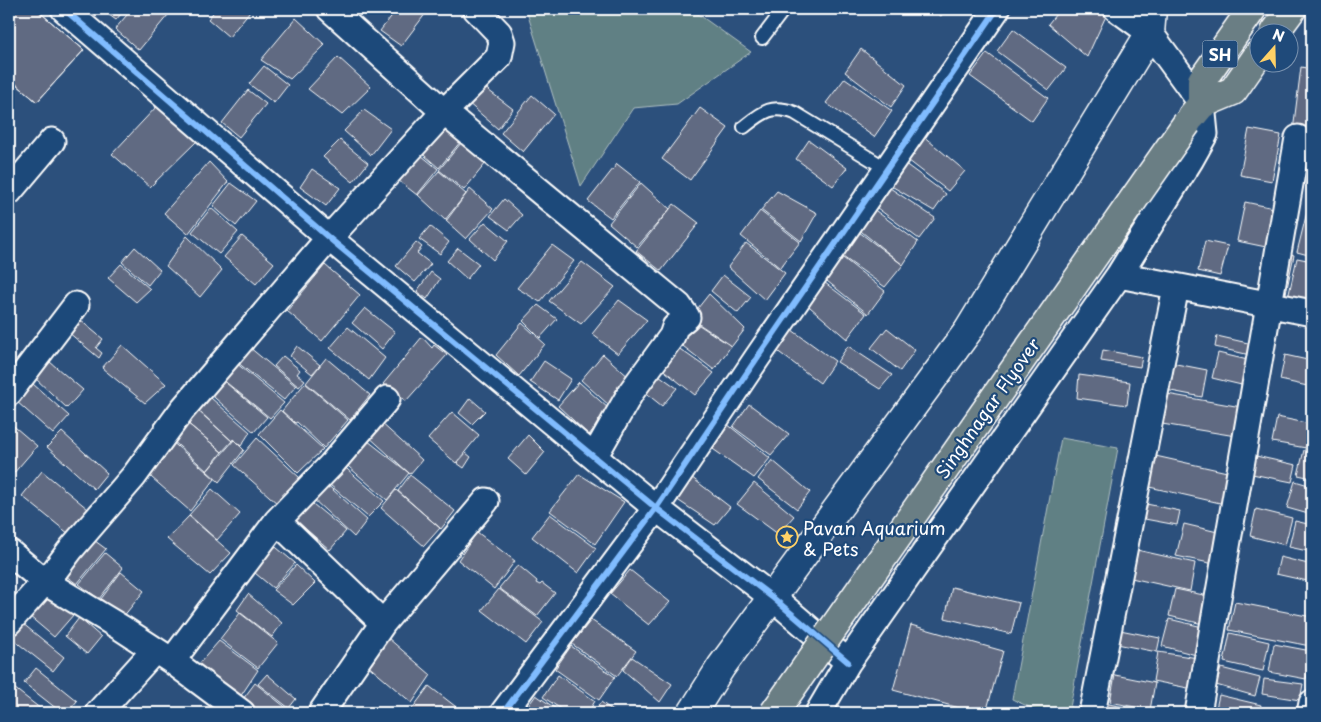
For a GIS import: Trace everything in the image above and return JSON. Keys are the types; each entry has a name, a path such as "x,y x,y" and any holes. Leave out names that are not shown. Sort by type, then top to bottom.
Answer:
{"main road":[{"name":"SH","path":"1195,114 1202,80 1252,9"},
{"path":"1282,22 1292,9"},
{"name":"SH","path":"1195,114 1233,91 1248,69"},
{"name":"Singhnagar Flyover","path":"774,713 1195,114"}],"street":[{"path":"64,9 329,238 656,508 772,597 848,662"},
{"path":"330,9 444,112 679,306 687,317 676,326 672,336 631,392 594,457"},
{"path":"9,622 134,476 182,410 329,238 444,112 499,57 502,42 499,33 476,9"},
{"path":"503,713 656,508 997,9"},
{"path":"818,713 848,662 1119,275 1205,134 1151,21 1118,9"},
{"path":"692,713 772,597 968,331 1151,21"},
{"path":"1198,713 1298,138"},
{"path":"9,192 52,140"},
{"path":"1119,275 1312,313"},
{"path":"1092,713 1176,287"},
{"path":"9,394 76,306"},
{"path":"98,713 163,656 277,521 331,465 387,399"},
{"path":"321,713 383,623 486,501"},
{"path":"277,521 383,623"},
{"path":"9,552 44,582 163,656 242,713"},
{"path":"1310,713 1312,703"}],"lane":[{"path":"762,38 784,9"},
{"path":"744,127 772,109 783,109 795,113 887,169"}],"green space":[{"path":"526,9 691,9 751,52 677,104 633,108 581,186"},
{"path":"1061,438 1118,448 1069,713 1042,713 1012,699"}],"building":[{"path":"9,9 36,9 84,50 37,102 9,78"},
{"path":"9,9 36,9 84,50 37,102 9,78"},
{"path":"101,9 125,9 116,20"},
{"path":"132,9 173,9 139,50 115,29"},
{"path":"216,9 247,9 250,11 229,37 208,19"},
{"path":"397,9 429,9 401,46 380,31"},
{"path":"932,9 946,9 941,16"},
{"path":"1060,9 1096,9 1106,16 1087,57 1048,24"},
{"path":"296,18 325,45 290,79 261,60"},
{"path":"1013,29 1066,68 1049,90 997,51"},
{"path":"861,49 906,85 891,107 845,72"},
{"path":"987,53 1048,98 1032,121 970,76"},
{"path":"338,57 371,87 342,115 308,89"},
{"path":"264,66 288,85 274,103 249,84"},
{"path":"1301,67 1312,69 1312,135 1293,131"},
{"path":"845,78 892,111 874,137 826,103"},
{"path":"480,84 513,109 498,129 467,102"},
{"path":"248,90 266,104 239,137 222,123"},
{"path":"532,95 554,114 523,152 501,133"},
{"path":"158,105 198,140 150,187 112,154"},
{"path":"700,108 728,128 690,180 662,159"},
{"path":"364,110 391,129 371,155 344,131"},
{"path":"440,122 461,141 439,168 418,150"},
{"path":"1249,129 1281,135 1272,181 1240,175"},
{"path":"922,135 965,171 948,191 904,157"},
{"path":"340,140 368,163 353,182 323,157"},
{"path":"809,140 847,168 833,186 796,159"},
{"path":"461,143 486,163 464,190 439,170"},
{"path":"416,151 438,169 417,195 394,177"},
{"path":"209,162 228,182 188,234 164,213"},
{"path":"904,163 946,194 934,211 888,184"},
{"path":"617,164 640,182 611,218 588,201"},
{"path":"312,169 340,188 326,206 300,187"},
{"path":"439,171 466,194 445,220 418,195"},
{"path":"1312,171 1312,193 1308,192"},
{"path":"231,183 256,201 236,226 213,206"},
{"path":"641,183 670,209 637,247 609,223"},
{"path":"887,186 935,218 919,239 873,205"},
{"path":"470,189 493,209 466,239 446,221"},
{"path":"777,191 817,213 801,241 761,210"},
{"path":"504,199 522,215 509,230 490,216"},
{"path":"1245,202 1274,208 1266,247 1237,241"},
{"path":"674,204 699,223 661,271 636,251"},
{"path":"211,208 238,232 219,254 192,232"},
{"path":"872,208 918,242 903,265 857,228"},
{"path":"760,211 800,242 780,268 741,236"},
{"path":"1307,212 1312,214 1312,256 1297,252"},
{"path":"485,222 508,241 493,260 470,239"},
{"path":"430,226 449,242 440,254 419,239"},
{"path":"855,229 903,265 885,287 836,252"},
{"path":"187,236 222,270 200,297 166,266"},
{"path":"242,236 274,263 256,284 224,257"},
{"path":"1205,241 1228,246 1220,276 1198,271"},
{"path":"416,242 422,247 417,253 431,264 415,282 396,266"},
{"path":"746,243 785,273 765,300 728,267"},
{"path":"552,245 574,261 540,302 517,288"},
{"path":"135,247 160,270 148,285 122,262"},
{"path":"458,248 479,264 467,279 447,261"},
{"path":"1283,252 1294,255 1285,298 1273,296"},
{"path":"838,254 885,291 868,314 822,277"},
{"path":"1297,258 1312,261 1312,304 1288,298"},
{"path":"582,262 615,287 581,324 549,301"},
{"path":"121,264 150,289 136,302 108,278"},
{"path":"325,265 360,295 322,341 287,311"},
{"path":"431,272 440,279 427,299 417,291"},
{"path":"723,275 751,297 738,313 711,291"},
{"path":"820,279 866,314 847,339 803,301"},
{"path":"709,294 745,329 732,346 690,318"},
{"path":"619,300 647,320 618,354 592,334"},
{"path":"538,305 557,319 540,338 523,321"},
{"path":"365,308 395,332 382,349 352,323"},
{"path":"690,319 731,346 714,370 675,340"},
{"path":"80,320 103,339 96,348 102,353 99,358 68,332"},
{"path":"522,323 545,344 519,376 496,355"},
{"path":"348,327 385,358 369,380 330,348"},
{"path":"887,328 915,350 900,371 871,348"},
{"path":"792,330 835,361 820,383 776,350"},
{"path":"1217,336 1261,346 1259,357 1215,347"},
{"path":"422,337 432,348 434,345 447,355 406,401 383,384"},
{"path":"122,345 166,384 145,403 102,368"},
{"path":"674,345 714,373 695,395 656,364"},
{"path":"297,346 320,365 312,374 290,356"},
{"path":"848,346 892,375 880,389 837,362"},
{"path":"249,347 296,386 284,400 237,362"},
{"path":"1103,350 1142,357 1140,367 1101,361"},
{"path":"1218,353 1256,362 1250,387 1212,378"},
{"path":"603,354 631,379 610,406 581,380"},
{"path":"1285,355 1312,361 1312,387 1280,380"},
{"path":"283,356 300,370 297,374 305,380 299,387 274,366"},
{"path":"326,358 370,395 350,420 306,383"},
{"path":"544,361 571,379 558,400 530,382"},
{"path":"50,362 83,390 67,408 35,378"},
{"path":"235,362 284,403 270,418 222,379"},
{"path":"1171,363 1207,370 1202,397 1166,390"},
{"path":"656,373 677,388 662,406 642,390"},
{"path":"1079,375 1130,382 1127,405 1077,398"},
{"path":"220,378 267,417 254,432 208,392"},
{"path":"579,382 609,409 589,435 558,406"},
{"path":"305,383 348,420 324,448 297,422 295,423 282,411"},
{"path":"33,384 69,416 53,434 16,401"},
{"path":"1167,394 1247,408 1242,437 1162,424"},
{"path":"1312,397 1312,419 1308,418"},
{"path":"211,398 250,432 241,446 233,439 232,441 199,411"},
{"path":"470,398 485,411 472,424 459,413"},
{"path":"749,404 789,434 771,455 733,427"},
{"path":"196,409 232,441 222,452 186,422"},
{"path":"280,410 323,449 298,473 259,434"},
{"path":"452,412 479,435 456,463 428,439"},
{"path":"1277,417 1311,424 1306,448 1272,442"},
{"path":"379,421 422,460 410,474 367,435"},
{"path":"9,422 37,446 13,474 9,470"},
{"path":"186,422 222,452 207,471 171,439"},
{"path":"727,424 770,458 754,478 710,447"},
{"path":"62,432 107,473 94,489 47,447"},
{"path":"528,435 545,452 526,475 508,459"},
{"path":"363,437 409,473 387,500 342,461"},
{"path":"257,438 300,478 278,504 234,465"},
{"path":"170,440 215,479 190,511 144,471"},
{"path":"234,440 244,450 219,482 207,471"},
{"path":"1304,450 1312,452 1312,478 1298,475"},
{"path":"466,453 471,457 464,468 457,463"},
{"path":"1151,455 1236,474 1229,505 1145,486"},
{"path":"1256,456 1296,465 1292,482 1252,474"},
{"path":"772,460 810,492 797,509 758,479"},
{"path":"340,463 384,501 368,517 324,480"},
{"path":"42,471 88,509 69,534 22,496"},
{"path":"579,474 624,502 595,544 550,511"},
{"path":"410,475 455,511 441,529 398,491"},
{"path":"691,477 730,507 715,525 676,499"},
{"path":"1295,481 1312,486 1312,515 1287,508"},
{"path":"324,482 367,520 354,537 312,498"},
{"path":"754,483 794,516 778,534 737,504"},
{"path":"212,489 240,514 217,540 189,515"},
{"path":"396,490 440,528 424,546 381,508"},
{"path":"308,500 346,531 330,550 293,518"},
{"path":"1137,502 1180,511 1177,525 1134,517"},
{"path":"1256,509 1292,518 1285,545 1250,536"},
{"path":"550,514 596,548 578,573 532,537"},
{"path":"189,516 231,553 210,575 167,539"},
{"path":"1295,521 1312,525 1312,552 1289,547"},
{"path":"1184,524 1226,534 1219,565 1176,556"},
{"path":"477,532 515,561 494,589 458,560"},
{"path":"87,535 106,549 77,584 59,571"},
{"path":"271,543 295,563 273,588 249,568"},
{"path":"1128,548 1195,563 1190,591 1122,576"},
{"path":"105,553 123,568 99,599 79,584"},
{"path":"1280,557 1312,565 1312,582 1276,574"},
{"path":"296,565 315,583 293,605 273,590"},
{"path":"518,565 537,581 536,583 540,585 542,583 555,593 537,616 499,588"},
{"path":"630,570 670,602 649,625 610,594"},
{"path":"121,572 144,591 123,617 101,599"},
{"path":"952,587 1019,603 1011,634 945,618"},
{"path":"499,589 543,622 526,644 482,610"},
{"path":"1175,589 1213,597 1207,625 1169,616"},
{"path":"49,592 74,614 54,637 29,616"},
{"path":"248,594 282,623 272,637 237,610"},
{"path":"1235,602 1312,617 1310,646 1229,630"},
{"path":"240,613 278,643 258,668 220,639"},
{"path":"79,618 101,637 87,654 65,636"},
{"path":"1169,619 1207,628 1200,656 1162,646"},
{"path":"591,620 636,651 617,676 572,644"},
{"path":"22,623 64,657 53,671 10,637"},
{"path":"911,625 1003,651 986,713 978,713 893,690"},
{"path":"1120,630 1160,638 1157,652 1117,644"},
{"path":"1230,633 1269,642 1263,671 1224,662"},
{"path":"388,638 431,675 412,703 366,664"},
{"path":"219,641 258,670 240,697 198,665"},
{"path":"1274,644 1311,651 1306,679 1269,672"},
{"path":"571,646 615,677 599,700 555,669"},
{"path":"1158,652 1198,658 1193,689 1153,681"},
{"path":"632,657 672,684 660,702 623,670"},
{"path":"36,668 77,701 67,713 62,713 24,683"},
{"path":"1221,668 1260,678 1255,696 1216,685"},
{"path":"267,674 296,699 289,708 258,684"},
{"path":"558,675 595,701 588,713 567,713 543,697"},
{"path":"1115,675 1155,683 1150,710 1110,702"},
{"path":"1264,679 1303,684 1300,700 1262,694"},
{"path":"255,683 289,710 287,713 261,713 243,699"},
{"path":"429,686 464,713 417,713 412,709"},
{"path":"14,688 46,713 9,713 9,695"},
{"path":"536,695 562,713 523,713"},
{"path":"1219,695 1261,705 1259,713 1215,713"},
{"path":"601,702 616,713 593,713"},
{"path":"1104,703 1147,712 1147,713 1102,713"}],"cycle path":[{"path":"64,9 329,238 656,508 772,597 848,662"},
{"path":"503,713 656,508 997,9"}],"place":[{"name":"Pavan Aquarium & Pets","path":"787,537"}]}
